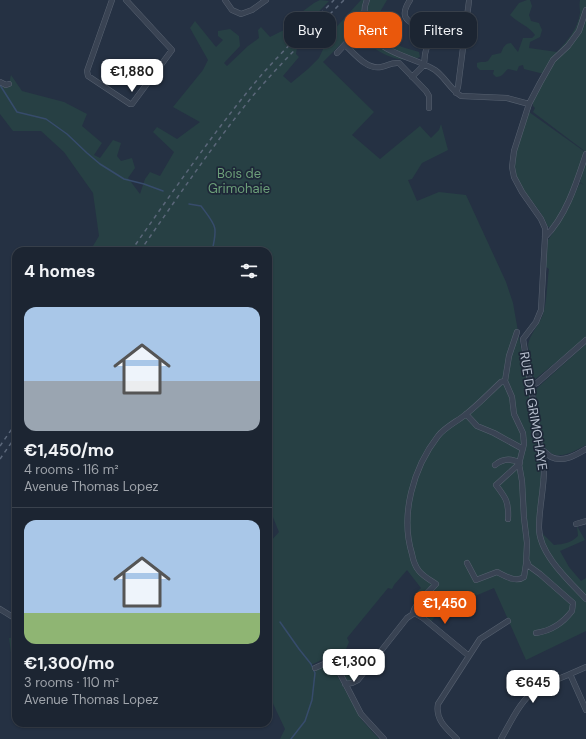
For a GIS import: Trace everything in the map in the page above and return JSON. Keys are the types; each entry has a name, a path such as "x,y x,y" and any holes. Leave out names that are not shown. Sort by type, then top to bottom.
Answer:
{"street":[{"path":"112,0 86,71 88,76 132,104 172,50 126,0"},
{"path":"225,0 232,10 241,14 252,10 266,0"},
{"path":"367,0 364,10 370,33 390,51 424,65 440,74 456,93 463,97 512,99 529,104"},
{"path":"410,0 405,10 405,17 409,22 425,32 429,37 424,65 412,77"},
{"path":"456,93 469,1"},
{"name":"RUE DE GRIMOHAYE","path":"586,10 579,31 568,46 553,60 529,104 514,151 512,167 517,185 541,219 545,230 541,310 536,322 523,339 543,462 543,490 539,528 544,546 558,568 586,599"},
{"path":"337,53 344,47"},
{"path":"347,48 368,65 374,68 384,67 393,62 399,63 426,91 429,96 429,108"},
{"path":"0,82 6,85 9,84"},
{"path":"545,237 552,230 572,193 586,154"},
{"path":"545,230 552,230"},
{"path":"467,563 476,580 497,572 518,580 524,577 527,560 527,543 520,463 524,438 516,417 512,397 505,381 508,356 517,332"},
{"path":"530,386 537,383 586,340"},
{"path":"350,694 358,680 407,618 413,614 416,606 436,584 423,576 418,570 407,536 408,510 411,490 418,470 439,434 466,414 496,386 505,381"},
{"path":"466,414 477,426 494,433 523,449"},
{"path":"541,449 552,457 565,459 586,450"},
{"path":"543,462 552,457"},
{"path":"495,466 500,461 515,460 520,463"},
{"path":"508,519 509,506 507,500 496,485 520,463"},
{"path":"576,524 586,521"},
{"path":"527,560 529,566 572,603 573,607 569,615 553,628 536,633"},
{"path":"0,610 12,617"},
{"path":"413,614 423,618 469,656"},
{"path":"457,739 439,719 438,707 480,639 508,621"},
{"path":"315,668 333,660 361,714 384,739"},
{"path":"501,739 523,702 531,694 538,689 586,666"},
{"path":"570,674 586,710"},
{"path":"345,684 358,680"}],"green space":[{"path":"320,0 329,1 318,12 302,12"},
{"path":"361,0 387,0 380,12 350,12"},
{"path":"530,0 532,6 529,15 531,21 539,23 542,30 540,37 530,42 529,48 557,52 568,39 577,24 580,13 580,0 586,0 586,152 533,112 535,108 533,106 533,102 544,74 524,69 523,65 519,66 517,71 508,69 502,76 496,77 493,74 494,70 480,70 477,67 477,63 488,61 492,55 501,53 507,44 511,43 518,52 523,38 532,38 535,35 530,29 510,15 519,3"},
{"name":"Bois de Grimohaie","path":"344,19 344,41 323,62 374,112 352,135 380,159 420,126 431,138 439,130 441,124 448,150 422,163 412,179 408,180 417,201 439,192 466,195 506,282 513,303 540,457 541,481 536,528 554,545 567,543 578,536 577,526 585,540 560,551 569,567 581,581 586,578 586,631 526,660 494,588 475,596 456,611 444,604 431,622 415,607 413,599 421,588 407,570 392,589 388,588 347,638 349,642 346,649 366,667 356,680 346,680 332,655 311,665 313,671 326,665 333,668 361,719 379,739 280,739 285,729 272,701 272,540 279,532 272,515 272,247 92,247 99,236 93,193 64,152 41,131 13,131 0,114 0,85 8,88 11,75 22,91 64,102 87,114 82,126 102,143 94,155 100,158 113,140 121,143 117,156 121,161 132,158 135,168 128,178 140,194 145,179 150,172 160,176 174,152 153,132 157,127 177,139 200,122 173,107 203,70 208,60 190,28 195,21 216,47 223,40 218,36 218,31 230,29 239,36 240,46 224,63 227,66 248,46 259,38 258,30 261,27 270,37 284,30 284,48 297,48 296,54 299,57 283,76 291,83 319,58 324,48 336,48 336,27"},
{"path":"402,47 419,52 420,57 401,59 384,54 374,48"},
{"path":"529,112 585,152 569,197 552,227 548,227 543,216 521,186 515,169 515,159 519,139"},
{"path":"586,154 586,338 534,380 528,345 532,334 542,317 545,307 549,269 546,267 548,240 557,227 580,183 584,185 580,182"},
{"path":"586,344 586,445 563,455 552,454 543,444 535,390"},
{"path":"9,638 12,638 12,660"}],"waterway":[{"path":"0,85 17,112 46,119 67,134 100,164 124,179 163,191"},
{"path":"189,204 201,206 213,222 215,236 213,247"},
{"path":"280,622 311,664 315,673 312,700 305,721 291,739"}],"railway":[{"path":"134,247 193,164 258,79 276,58 334,0"},
{"path":"143,247 211,150 256,92 344,0"},
{"path":"0,446 12,429"},
{"path":"0,459 12,442"}]}
